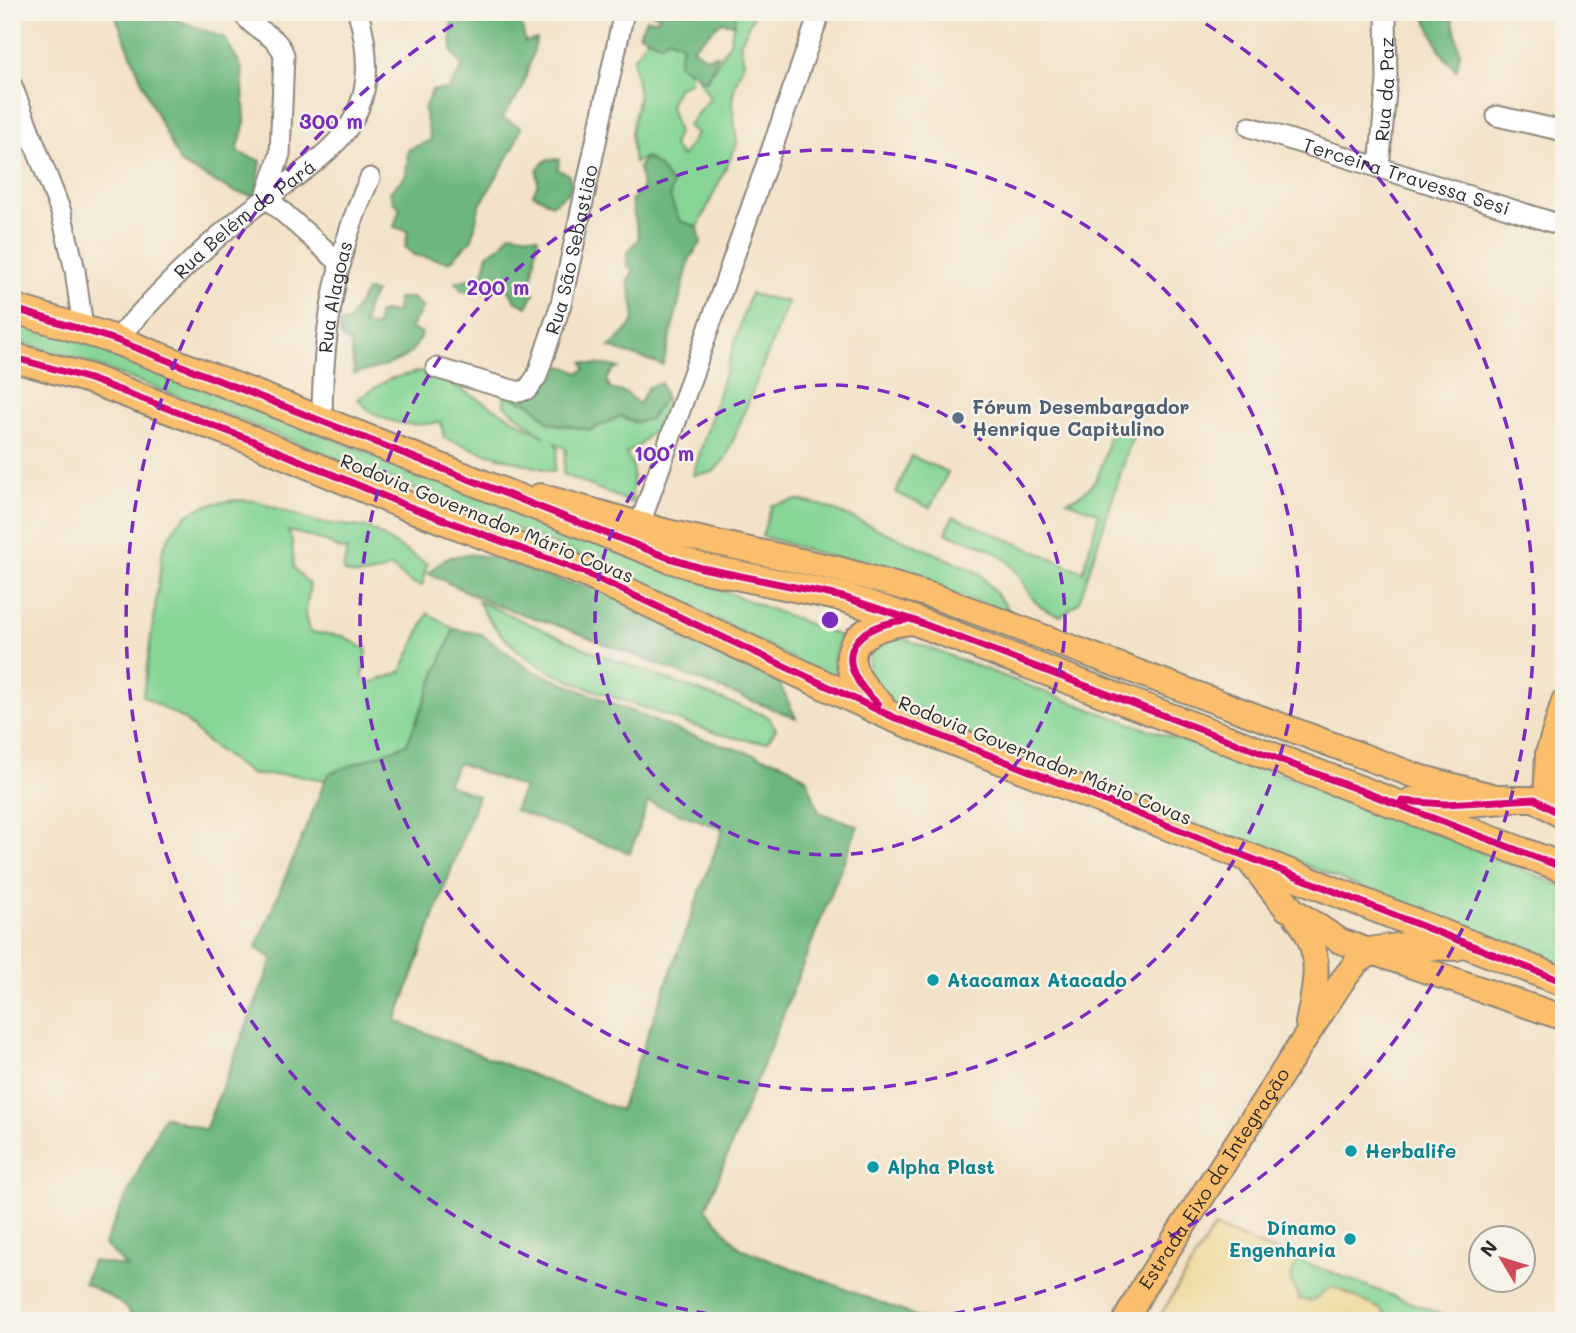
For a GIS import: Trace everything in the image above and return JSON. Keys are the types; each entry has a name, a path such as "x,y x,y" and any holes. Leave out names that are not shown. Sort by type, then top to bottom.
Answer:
{"highway":[{"name":"Rodovia Governador Mário Covas","path":"12,308 116,340 482,486 702,568 843,597 913,620 1564,868"},
{"name":"Rodovia Governador Mário Covas","path":"12,357 90,379 251,440 405,505 586,573 893,717 1564,982"},
{"path":"893,717 858,685 852,674 851,655 860,638 871,629 913,620"},
{"path":"1384,800 1445,804 1504,799"},
{"path":"1248,856 1288,908"},
{"path":"1375,951 1420,945 1476,947"}],"main road":[{"path":"482,486 536,495 640,524 842,570 936,597 1429,780 1504,799 1535,799 1558,805 1548,754"},
{"path":"1504,799 1524,783 1548,754 1564,701"},
{"path":"1288,908 1334,938 1564,1018"},
{"name":"Estrada Eixo da Integração","path":"1288,908 1308,933 1317,963 1316,983 1305,1037"},
{"name":"Estrada Eixo da Integração","path":"1125,1321 1144,1286 1305,1037 1351,970 1375,951"}],"street":[{"path":"243,12 250,22 277,41 284,55 280,154 266,197 341,264"},
{"name":"Rua Belém do Pará","path":"116,340 182,267 266,197 318,161 346,130 359,110 367,85 369,63 359,12"},
{"name":"Rua São Sebastião","path":"436,368 519,391 528,389 537,376 561,304 624,12"},
{"path":"640,524 820,12"},
{"name":"Rua da Paz","path":"1379,168 1387,80 1386,12"},
{"path":"12,86 61,212 75,270 83,328"},
{"path":"1497,116 1564,131"},
{"name":"Terceira Travessa Sesi","path":"1250,127 1564,226"},
{"name":"Rua Alagoas","path":"322,422 324,348 350,226 370,178"}],"green space":[{"path":"114,12 167,16 225,38 242,68 245,122 237,152 261,161 256,196 235,192 181,164 150,101"},
{"path":"451,12 520,12 525,42 537,39 522,89 502,118 521,127 514,147 479,207 472,239 450,262 414,255 405,247 408,231 394,227 400,207 394,203 390,192 406,175 408,150 431,140 424,109 432,90 448,90 463,67 452,52"},
{"path":"650,12 736,12 734,24 722,22 692,48 706,57 718,55 706,81 678,64 682,44 667,38 662,44 639,34 646,19 656,20 660,16"},
{"path":"736,12 754,14 740,44 744,62 732,102 737,144 698,227 680,221 646,157 634,163 631,133 639,95 633,59 648,37 653,41 667,38 682,44 690,71 690,82 677,88 670,106 678,132 673,146 682,157 697,133 687,126 710,98 698,78 707,80 730,42"},
{"path":"1423,12 1451,12 1460,52 1456,70 1441,53"},
{"path":"646,157 659,167 672,185 670,198 680,221 698,227 701,243 690,258 663,365 609,347 627,330 634,318 628,280 634,270 627,266 627,253 639,238 631,200 642,190 639,166"},
{"path":"559,159 558,170 568,174 572,185 568,193 552,204 533,194 538,184 537,170 546,160"},
{"path":"510,233 538,237 531,288 534,294 527,307 515,301 509,290 496,288 496,279 489,281 488,293 462,291 456,282 482,276 488,254 502,245"},
{"path":"366,291 375,292 367,307 364,324 377,328 378,314 386,311 397,314 397,298 412,298 423,307 410,329 422,333 412,351 404,357 385,366 354,374 351,344 340,336 340,323 348,322"},
{"path":"750,294 788,302 726,458 713,472 693,475"},
{"path":"12,320 58,332 842,637 834,660 840,684 723,622 573,552 225,414 81,360 12,340"},
{"path":"583,362 619,368 613,370 607,380 610,389 626,393 639,404 648,387 661,383 665,397 650,419 635,423 621,416 591,430 550,423 531,404 504,395 545,364 566,367 579,373 585,369"},
{"path":"421,371 448,382 545,437 504,405 504,395 531,404 550,423 591,430 621,416 635,423 650,419 665,397 670,411 659,432 650,433 639,446 626,453 633,466 632,503 563,474 566,449 554,442 558,448 554,472 485,453 444,438 441,422 406,424 385,419 358,399 389,379"},
{"path":"1113,423 1134,432 1079,602 1061,616 1033,600 1014,569 1000,555 946,533 953,516 1083,572 1099,513 1067,501 1080,495 1096,479"},
{"path":"911,456 948,472 930,508 896,493"},
{"path":"237,500 256,501 316,522 369,528 427,564 422,586 410,582 391,567 367,575 356,575 343,571 347,549 342,550 315,538 288,531 292,540 294,568 310,585 305,616 310,632 343,636 367,650 362,677 370,683 401,672 428,613 454,629 407,744 325,780 295,775 252,775 208,743 186,721 143,696 163,549 169,536 183,518 200,507"},
{"path":"797,500 824,506 967,567 980,574 1011,612 762,536 772,505"},
{"path":"467,554 491,557 565,582 610,590 779,683 796,718 562,627 492,604 428,573 446,558"},
{"path":"478,601 596,653 767,716 776,729 767,742 734,738 570,680 543,667 515,648 500,634"},
{"path":"454,629 481,634 531,670 684,733 783,763 807,779 819,812 858,826 706,1209 740,1248 928,1321 134,1321 120,1303 84,1283 92,1261 127,1267 104,1244 164,1116 205,1130 273,959 256,948 328,774 407,744","holes":["458,763 524,788 514,810 630,853 648,802 723,829 620,1110 396,1021 478,796 447,784"]},
{"path":"892,634 1098,712 1371,806 1564,887 1564,970 1303,864 896,707 867,676 871,651"},
{"path":"1298,1260 1459,1321 1392,1321 1380,1309 1339,1289 1312,1301 1299,1299 1290,1278"}],"sand":[{"path":"1214,1227 1298,1260 1290,1278 1299,1299 1312,1301 1331,1287 1380,1309 1392,1321 1157,1321"}],"cycle path":[{"path":"12,308 116,340 669,558 702,568 843,597 913,620 1564,868"},
{"path":"12,357 90,379 251,440 405,505 586,573 893,717 1564,982"},
{"path":"878,704 855,675 851,661 852,649 870,630 906,620"},
{"path":"1402,801 1445,804 1535,799 1564,817"}],"place":[{"name":"Fórum Desembargador Henrique Capitulino","path":"958,418"},
{"name":"Atacamax Atacado","path":"933,980"},
{"name":"Herbalife","path":"1351,1151"},
{"name":"Alpha Plast","path":"873,1167"},
{"name":"Dínamo Engenharia","path":"1350,1239"}]}
